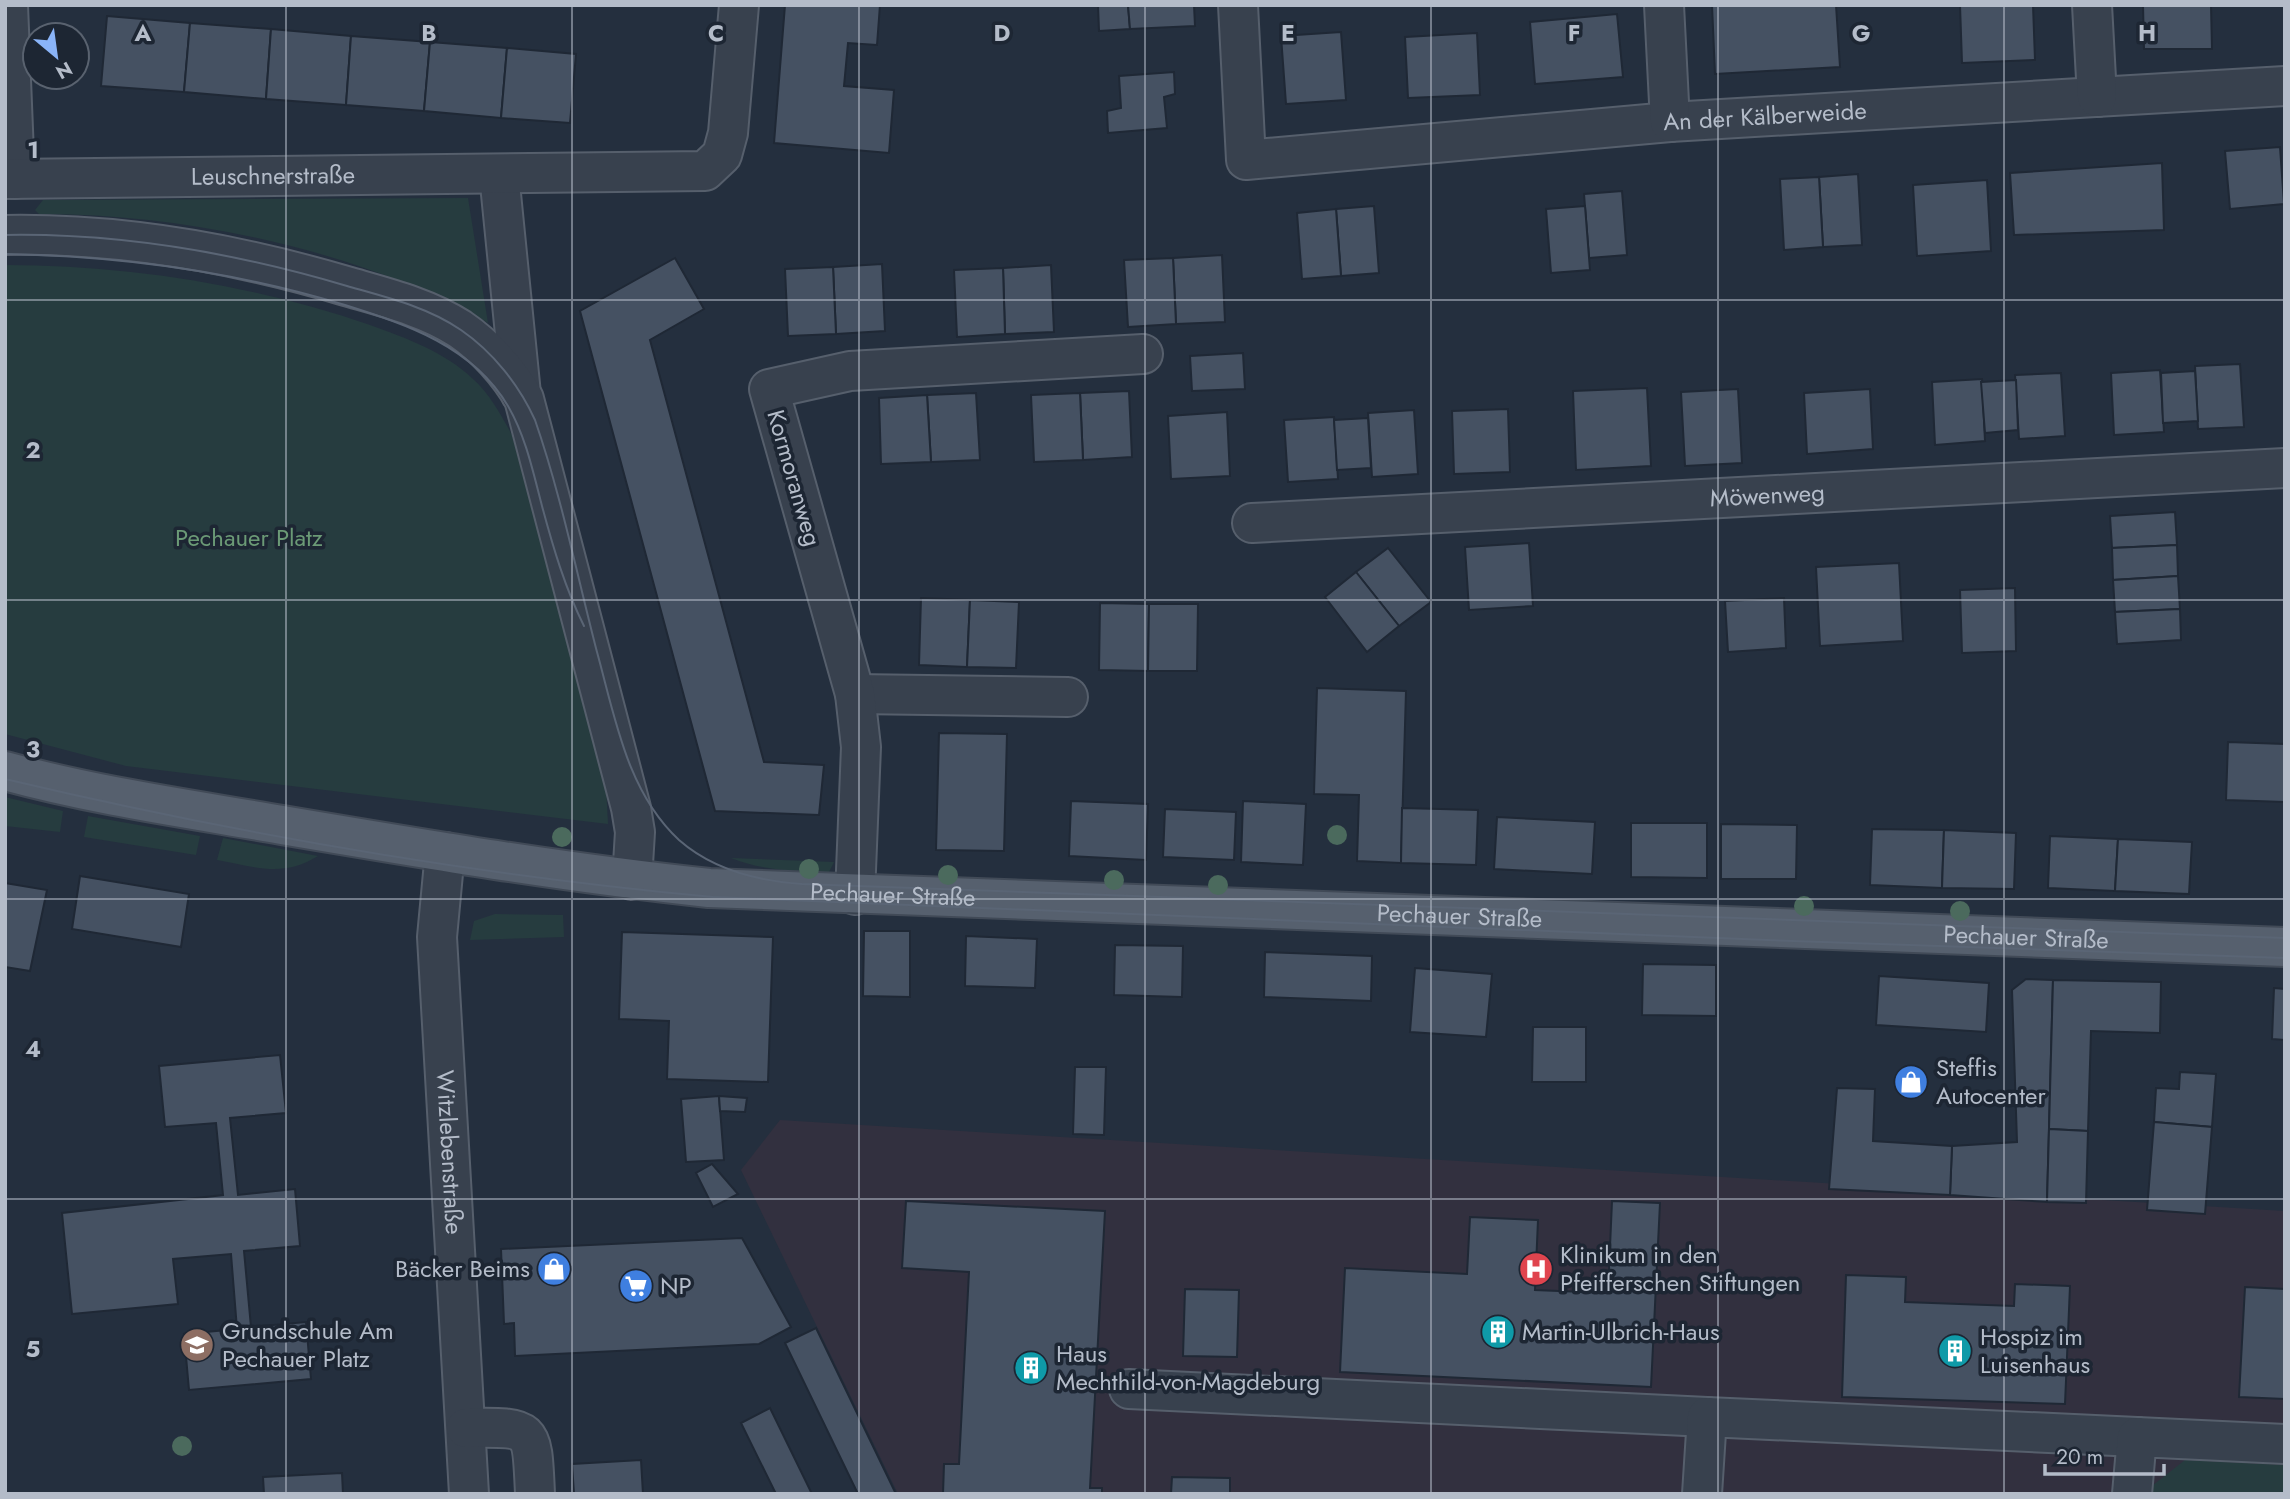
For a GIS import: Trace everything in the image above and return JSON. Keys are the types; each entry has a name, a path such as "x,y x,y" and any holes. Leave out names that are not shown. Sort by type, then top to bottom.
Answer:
{"main road":[{"path":"5,771 122,797 446,852 632,880"},
{"name":"Pechauer Straße","path":"632,880 720,889 855,895 2285,947"}],"street":[{"path":"8,5 9,190 21,235 144,243 234,255 384,297 431,314 459,329 495,360 521,394"},
{"name":"Leuschnerstraße","path":"9,190 499,174 705,171 722,155 728,133 739,5"},
{"name":"An der Kälberweide","path":"1238,5 1246,160 1670,122 2285,86"},
{"path":"1664,5 1670,122"},
{"path":"2092,5 2097,97"},
{"path":"499,174 521,394 631,808 635,832 632,880"},
{"name":"Kormoranweg","path":"855,895 861,747 855,694 769,389 850,370 1143,354"},
{"name":"Möwenweg","path":"1252,523 2285,468"},
{"path":"855,694 1068,697"},
{"name":"Witzlebenstraße","path":"446,852 437,937 469,1494"},
{"path":"1129,1389 2285,1444"},
{"path":"1702,1494 1707,1417"},
{"path":"466,1429 515,1427 522,1433 533,1451 535,1494"},
{"path":"2132,1494 2137,1437"}],"shaded area":[{"name":"Klinikum in den Pfeifferschen Stiftungen","path":"780,1120 2285,1211 2285,1494 898,1494 741,1170"}],"green space":[{"path":"468,198 488,323 386,275 271,241 153,220 39,214 35,210 43,200"},
{"name":"Pechauer Platz","path":"5,265 144,273 236,288 370,325 438,353 473,379 490,398 512,435 606,785 608,824 126,766 5,734"},
{"path":"5,797 63,811 60,832 5,826"},
{"path":"88,816 200,836 196,855 84,837"},
{"path":"223,838 318,856 305,863 281,869 217,860"},
{"path":"731,858 834,862 829,872 767,868"},
{"path":"495,914 563,915 564,937 470,940 474,921"},
{"path":"2185,1460 2285,1465 2285,1494 2148,1494 2148,1489"}],"building":[{"path":"785,5 880,5 877,45 848,43 844,86 894,90 889,153 774,143"},
{"path":"1098,5 1128,5 1130,29 1099,31"},
{"path":"1128,5 1194,5 1195,26 1130,29"},
{"path":"1712,5 1836,5 1840,67 1715,74"},
{"path":"1960,5 2033,5 2035,60 1962,63"},
{"path":"2143,5 2211,5 2212,49 2144,49"},
{"path":"1617,14 1623,77 1535,84 1530,22"},
{"path":"107,16 190,23 184,92 101,86"},
{"path":"190,23 271,29 266,99 184,92"},
{"path":"271,29 351,36 346,105 266,99"},
{"path":"1341,32 1346,100 1286,104 1281,36"},
{"path":"1477,33 1480,95 1408,98 1405,37"},
{"path":"351,36 430,42 424,111 346,105"},
{"path":"430,42 507,48 501,118 424,111"},
{"path":"507,48 576,54 570,123 501,118"},
{"path":"1174,72 1175,94 1164,97 1167,128 1108,133 1107,111 1121,108 1119,76"},
{"path":"2280,147 2284,204 2230,209 2225,151"},
{"path":"2162,163 2164,230 2014,235 2010,173"},
{"path":"1858,174 1862,245 1823,247 1819,177"},
{"path":"1819,177 1823,247 1784,250 1780,179"},
{"path":"1987,180 1991,251 1917,256 1913,185"},
{"path":"1622,191 1627,255 1589,258 1584,194"},
{"path":"1374,206 1379,273 1341,276 1336,209"},
{"path":"1585,206 1590,270 1551,273 1546,209"},
{"path":"1336,209 1341,276 1302,279 1297,213"},
{"path":"1222,255 1225,322 1176,324 1173,258"},
{"path":"675,258 704,309 650,340 764,762 824,765 819,815 715,811 580,311"},
{"path":"1173,258 1176,324 1128,327 1124,260"},
{"path":"882,264 885,331 836,334 833,267"},
{"path":"1051,265 1054,332 1005,334 1003,268"},
{"path":"833,267 836,334 788,336 785,269"},
{"path":"1003,268 1005,334 957,337 954,270"},
{"path":"1243,353 1245,389 1192,391 1190,356"},
{"path":"2240,364 2244,427 2198,429 2195,366"},
{"path":"2160,370 2164,432 2114,435 2111,373"},
{"path":"2195,371 2198,421 2163,423 2161,373"},
{"path":"2061,373 2065,436 2019,439 2015,375"},
{"path":"1982,379 1985,441 1935,445 1932,382"},
{"path":"2016,380 2018,430 1985,433 1981,382"},
{"path":"1647,388 1651,466 1576,470 1573,391"},
{"path":"1738,389 1742,463 1685,466 1681,392"},
{"path":"1870,389 1873,449 1807,454 1804,393"},
{"path":"1129,391 1132,457 1083,460 1080,393"},
{"path":"976,393 980,460 931,462 927,395"},
{"path":"1080,393 1083,460 1034,462 1031,395"},
{"path":"927,395 931,462 881,464 879,398"},
{"path":"1508,409 1510,472 1454,474 1452,411"},
{"path":"1414,410 1418,474 1372,477 1368,413"},
{"path":"1227,412 1230,476 1171,479 1168,416"},
{"path":"1334,417 1338,479 1288,482 1284,420"},
{"path":"1368,418 1371,468 1337,470 1334,420"},
{"path":"2175,512 2177,545 2112,548 2110,516"},
{"path":"1529,543 1533,606 1469,610 1465,547"},
{"path":"2177,545 2178,576 2113,580 2112,548"},
{"path":"1388,548 1431,602 1399,626 1356,572"},
{"path":"1899,563 1903,641 1820,646 1816,567"},
{"path":"1356,572 1399,626 1367,652 1325,597"},
{"path":"2178,576 2180,609 2115,612 2113,580"},
{"path":"2015,588 2016,651 1962,653 1960,590"},
{"path":"921,598 970,600 967,667 919,665"},
{"path":"1784,598 1786,648 1728,652 1725,601"},
{"path":"970,600 1019,602 1016,668 967,667"},
{"path":"1100,603 1149,604 1148,671 1099,670"},
{"path":"1149,604 1198,604 1197,671 1148,671"},
{"path":"2180,609 2181,640 2117,644 2115,612"},
{"path":"1317,688 1406,691 1401,863 1357,861 1359,795 1314,794"},
{"path":"939,733 1007,734 1004,851 936,850"},
{"path":"2228,742 2285,744 2285,802 2226,800"},
{"path":"1071,801 1148,804 1146,860 1069,856"},
{"path":"1243,801 1306,804 1303,865 1241,862"},
{"path":"1402,808 1478,810 1476,865 1401,863"},
{"path":"1165,809 1236,812 1234,860 1163,857"},
{"path":"1497,817 1595,822 1592,874 1494,869"},
{"path":"1631,823 1707,823 1707,878 1631,877"},
{"path":"1721,824 1797,825 1796,879 1721,879"},
{"path":"1872,829 1944,830 1942,888 1870,885"},
{"path":"1944,830 2016,833 2014,889 1942,888"},
{"path":"2050,836 2118,839 2115,891 2048,888"},
{"path":"2118,839 2192,842 2189,894 2115,891"},
{"path":"80,876 189,894 181,947 72,929"},
{"path":"5,883 47,890 30,971 5,967"},
{"path":"864,931 910,931 910,997 863,996"},
{"path":"622,932 773,937 768,1082 667,1079 669,1021 619,1019"},
{"path":"966,936 1037,939 1035,988 965,986"},
{"path":"1115,945 1183,946 1182,997 1114,995"},
{"path":"1265,952 1372,956 1371,1001 1264,997"},
{"path":"1643,964 1716,965 1716,1016 1642,1015"},
{"path":"1415,968 1492,974 1486,1037 1410,1032"},
{"path":"1879,976 1989,983 1986,1032 1876,1025"},
{"path":"2026,979 2053,980 2047,1202 1950,1195 1952,1146 2017,1142 2012,990"},
{"path":"2053,980 2161,982 2160,1033 2091,1031 2088,1131 2049,1129"},
{"path":"2274,988 2285,989 2285,1040 2272,1039"},
{"path":"1533,1027 1586,1027 1586,1082 1532,1082"},
{"path":"280,1055 286,1113 230,1118 238,1195 295,1189 300,1246 244,1251 251,1327 306,1322 311,1379 189,1390 184,1334 237,1329 231,1254 173,1259 178,1304 72,1314 62,1213 223,1195 216,1123 165,1127 159,1066"},
{"path":"1075,1067 1106,1067 1104,1135 1073,1134"},
{"path":"2180,1072 2216,1074 2212,1127 2154,1122 2156,1088 2179,1089"},
{"path":"1837,1088 1875,1089 1873,1141 1952,1146 1950,1195 1829,1189"},
{"path":"719,1096 724,1160 686,1162 681,1099"},
{"path":"719,1096 747,1098 745,1112 720,1111"},
{"path":"2154,1122 2212,1127 2205,1214 2147,1210"},
{"path":"2049,1129 2088,1131 2086,1203 2047,1202"},
{"path":"712,1164 738,1194 713,1207 696,1173"},
{"name":"Haus Mechthild-von-Magdeburg","path":"906,1201 1105,1211 1090,1488 1102,1488 1102,1494 943,1494 944,1464 959,1464 969,1272 902,1268"},
{"name":"Martin-Ulbrich-Haus","path":"1612,1201 1660,1203 1651,1387 1340,1372 1345,1268 1467,1274 1470,1217 1538,1220 1535,1290 1608,1293"},
{"name":"NP","path":"742,1238 791,1327 759,1344 515,1356 514,1323 504,1324 501,1249"},
{"name":"Hospiz im Luisenhaus","path":"1846,1275 1906,1277 1905,1302 2014,1306 2015,1284 2070,1286 2065,1404 1842,1397"},
{"path":"2245,1287 2285,1289 2285,1399 2239,1397"},
{"path":"1185,1289 1239,1290 1237,1357 1183,1356"},
{"path":"816,1328 896,1494 858,1494 785,1343"},
{"path":"770,1408 812,1494 776,1494 741,1423"},
{"path":"641,1460 643,1494 574,1494 572,1464"},
{"path":"342,1473 343,1494 264,1494 263,1477"},
{"path":"1172,1477 1230,1478 1230,1494 1171,1494"}],"tram line":[{"path":"5,235 92,237 178,247 263,264 377,294 435,315 484,348 504,370 535,420 561,506 617,727 635,777 661,821 679,840 706,859 753,877 802,884 2285,938"},
{"path":"5,254 92,258 219,274 345,305 437,340 476,368 508,406 520,430 560,567 584,626"},
{"path":"5,779 180,818 357,850 535,877 713,897 2285,958"}],"place":[{"name":"Steffis Autocenter","path":"1911,1082"},
{"name":"Bäcker Beims","path":"554,1269"},
{"name":"Klinikum in den Pfeifferschen Stiftungen","path":"1536,1269"},
{"name":"NP","path":"636,1286"},
{"name":"Martin-Ulbrich-Haus","path":"1498,1332"},
{"name":"Grundschule Am Pechauer Platz","path":"197,1345"},
{"name":"Hospiz im Luisenhaus","path":"1955,1351"},
{"name":"Haus Mechthild-von-Magdeburg","path":"1031,1368"}]}
